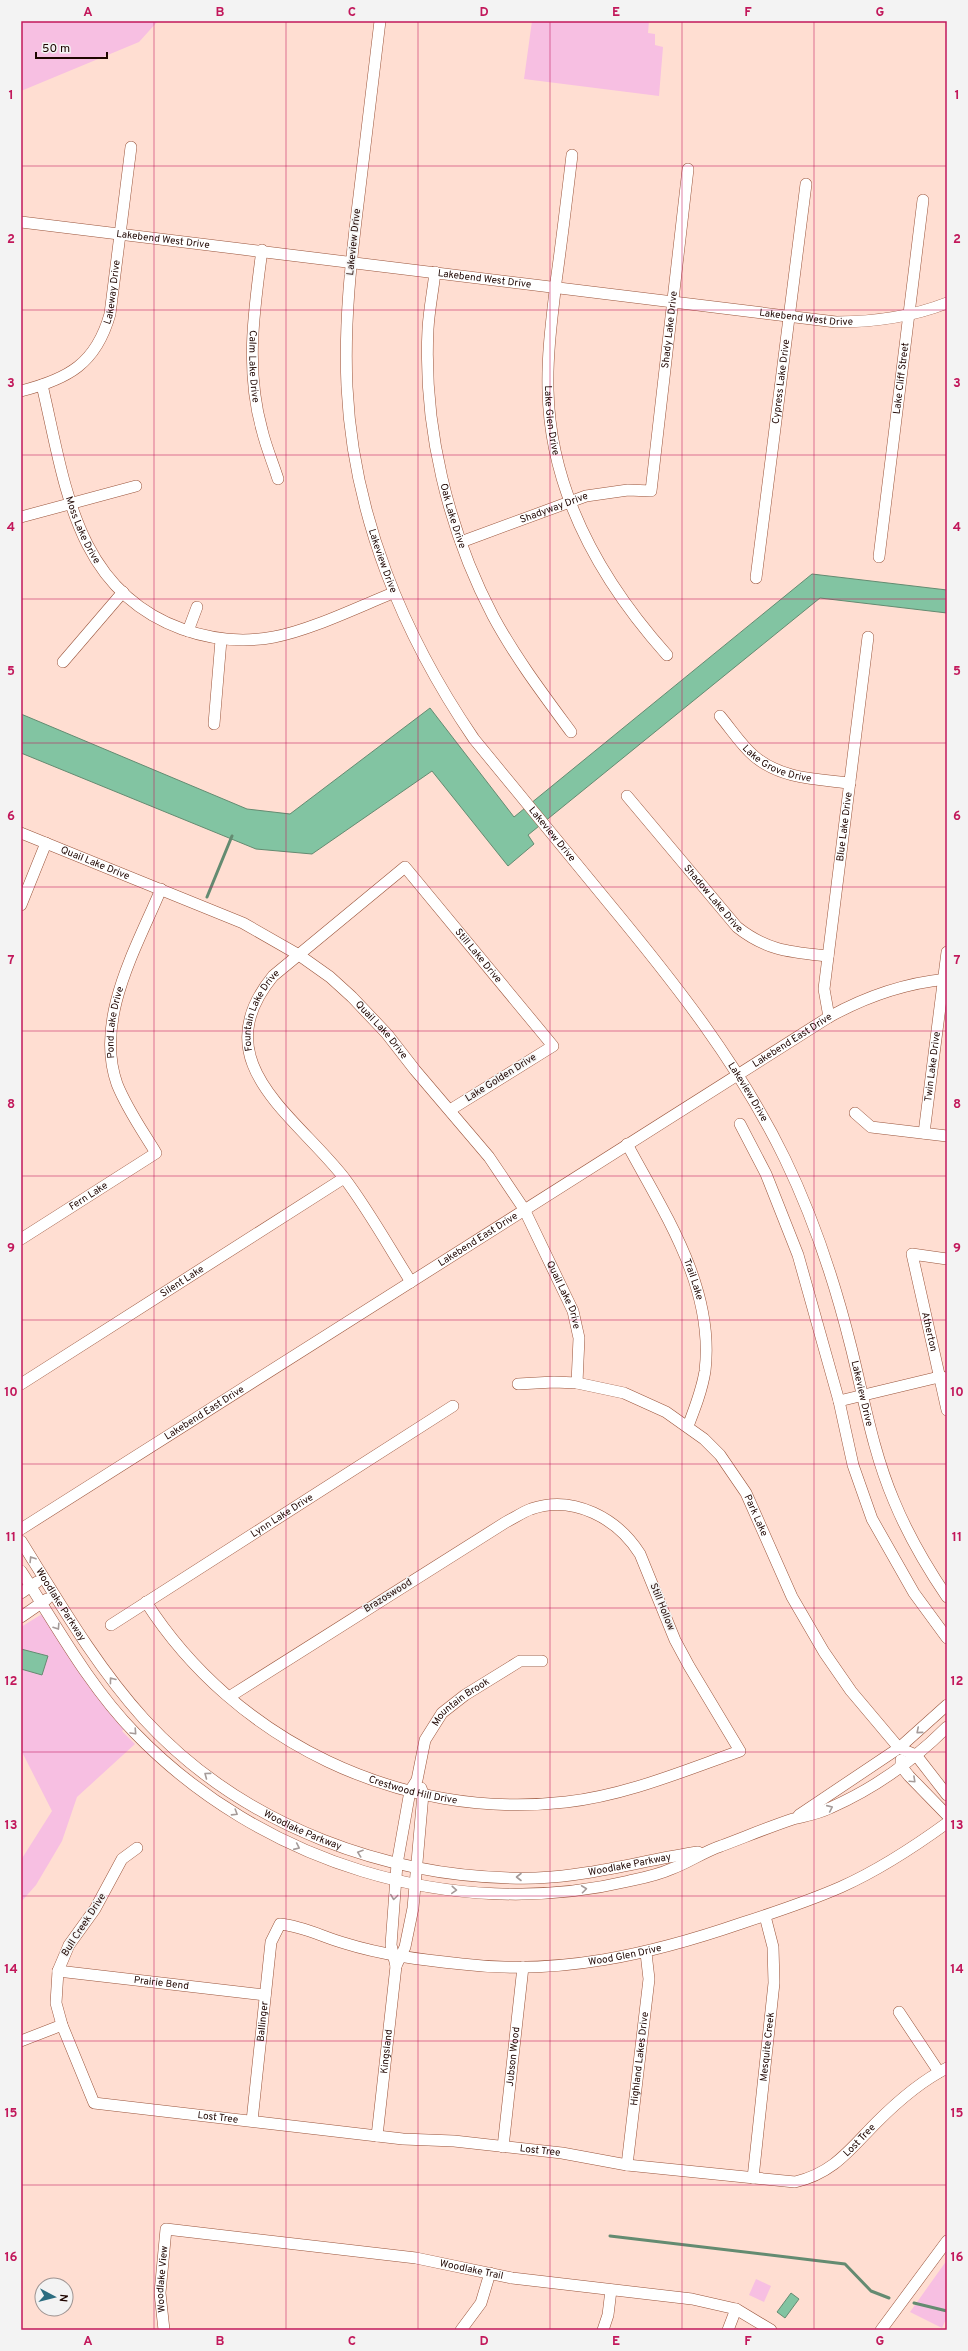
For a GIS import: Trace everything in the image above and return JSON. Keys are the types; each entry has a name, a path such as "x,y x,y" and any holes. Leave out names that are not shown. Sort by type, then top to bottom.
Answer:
{"street":[{"name":"Lakeview Drive","path":"380,21 351,262 347,357 351,428 364,498 383,567 393,593 420,651 474,739 667,974 738,1074 785,1159 823,1251 850,1345 876,1450 894,1501 920,1556 947,1597"},
{"name":"Lakeway Drive","path":"21,391 56,381 73,371 88,358 102,338 110,314 131,147"},
{"name":"Lake Glen Drive","path":"572,155 548,351 548,391 556,456 569,502 580,529 619,596 667,656"},
{"name":"Shady Lake Drive","path":"650,491 688,169"},
{"name":"Cypress Lake Drive","path":"756,578 806,184"},
{"name":"Lake Cliff Street","path":"879,557 923,200"},
{"name":"Lakebend West Drive","path":"21,222 262,250 836,322 862,322 908,315 947,302"},
{"name":"Calm Lake Drive","path":"262,250 253,314 252,367 255,398 261,430 278,479"},
{"name":"Oak Lake Drive","path":"435,272 428,328 430,399 440,469 461,542 468,561 493,615 510,646 571,732"},
{"name":"Moss Lake Drive","path":"42,385 70,503 87,545 98,564 123,592 138,606 155,616 188,631 221,640 276,637 393,593"},
{"path":"21,517 136,486"},
{"name":"Shadyway Drive","path":"461,542 569,502 602,492 650,491"},
{"path":"63,662 123,592"},
{"path":"188,631 197,607"},
{"name":"Blue Lake Drive","path":"830,1017 824,990 868,637"},
{"path":"214,724 221,640"},
{"name":"Lake Grove Drive","path":"720,716 746,749 771,767 801,777 850,783"},
{"name":"Shadow Lake Drive","path":"628,796 737,927 752,939 770,947 828,956"},
{"name":"Quail Lake Drive","path":"21,833 243,923 299,955 330,977 352,997 387,1034 489,1158 524,1210 573,1311 579,1338 577,1383"},
{"path":"21,906 46,843"},
{"name":"Fountain Lake Drive","path":"405,867 273,976 257,998 248,1024 249,1053 258,1079 269,1095 344,1178 411,1282"},
{"name":"Still Lake Drive","path":"405,867 553,1046"},
{"name":"Pond Lake Drive","path":"156,1153 126,1104 117,1082 112,1056 111,1029 113,1010 120,988 161,889"},
{"name":"Twin Lake Drive","path":"924,1133 945,980 947,952"},
{"name":"Lakebend East Drive","path":"21,1530 627,1144 830,1017 875,996 906,987 945,980"},
{"name":"Lake Golden Drive","path":"450,1110 553,1046"},
{"path":"855,1113 871,1127 947,1136"},
{"path":"740,1124 766,1174 798,1255 839,1401 853,1465 872,1519 914,1594 947,1638"},
{"name":"Trail Lake","path":"627,1144 671,1226 701,1300 706,1338 704,1373 696,1405 688,1426"},
{"name":"Fern Lake","path":"21,1239 156,1153"},
{"name":"Silent Lake","path":"21,1384 344,1178"},
{"name":"Atherton","path":"947,1258 912,1254 943,1377 947,1410"},
{"path":"839,1401 943,1377"},
{"name":"Park Lake","path":"518,1384 554,1382 577,1383 624,1393 646,1401 688,1426 720,1455 734,1473 756,1513 792,1597 824,1652 851,1691 899,1748 916,1755"},
{"name":"Lynn Lake Drive","path":"111,1625 453,1406"},
{"name":"Brazoswood","path":"229,1697 506,1522 531,1510 551,1506"},
{"name":"Still Hollow","path":"551,1506 573,1506 600,1516 616,1526 632,1542 640,1554 675,1640 740,1751"},
{"name":"Woodlake Parkway","path":"21,1541 54,1594 111,1679 145,1720 176,1750 208,1776 264,1812 304,1833 367,1856 397,1864 450,1874 538,1878 582,1874 704,1851 793,1820 827,1810 883,1780 916,1755 947,1727"},
{"name":"Woodlake Parkway","path":"21,1571 98,1688 132,1730 165,1762 199,1789 256,1826 298,1847 342,1864 396,1880 448,1890 496,1893 538,1893 584,1890 629,1881 672,1869 704,1851"},
{"path":"21,1594 44,1577"},
{"path":"21,1617 54,1594"},
{"name":"Crestwood Hill Drive","path":"146,1602 183,1652 250,1716 314,1756 370,1780 410,1791 453,1800 503,1804 566,1802 637,1788 740,1751"},
{"name":"Mountain Brook","path":"397,1864 410,1791 417,1780 425,1740 442,1713 465,1695 520,1661 542,1661"},
{"name":"Woodlake Parkway","path":"793,1820 899,1748 947,1705"},
{"path":"899,1748 901,1766 947,1815"},
{"path":"916,1755 947,1795"},
{"path":"416,1884 424,1794 417,1780"},
{"path":"926,1792 936,1782"},
{"name":"Wood Glen Drive","path":"280,1924 296,1926 345,1944 464,1965 523,1967 584,1963 646,1953 765,1916 842,1886 891,1860 947,1823"},
{"path":"403,1829 420,1831"},
{"name":"Bull Creek Drive","path":"94,2103 62,2025 56,2003 58,1971 69,1945 95,1909 122,1859 137,1848"},
{"path":"397,1864 391,1945 398,1954"},
{"name":"Kingsland","path":"377,2136 396,1966 398,1954 410,1916 416,1884"},
{"path":"394,1914 410,1916"},
{"name":"Mesquite Creek","path":"753,2178 774,1983 773,1947 765,1916"},
{"name":"Ballinger","path":"252,2121 271,1942 280,1924"},
{"name":"Highland Lakes Drive","path":"626,2165 649,1979 646,1953"},
{"name":"Jubson Wood","path":"503,2147 523,1967"},
{"name":"Prairie Bend","path":"58,1971 265,1995"},
{"path":"899,2012 943,2070"},
{"path":"21,2042 62,2025"},
{"name":"Lost Tree","path":"94,2103 377,2136 454,2140 562,2153 626,2165 795,2182 823,2173 835,2165 893,2108 943,2070"},
{"name":"Woodlake Trail","path":"166,2229 416,2258 531,2280 692,2299 736,2309 771,2330"},
{"name":"Woodlake View","path":"164,2330 160,2293 166,2229"},
{"path":"881,2330 947,2241"},
{"path":"461,2330 481,2303 490,2273"},
{"path":"603,2330 608,2315 611,2290"},
{"path":"728,2330 736,2309"}],"shaded area":[{"path":"21,21 158,21 139,42 21,91"},
{"path":"532,21 649,21 648,33 655,34 655,45 663,47 659,96 524,79"},
{"path":"812,574 947,590 947,613 820,598 528,835 534,844 508,866 432,771 312,854 256,849 21,753 21,714 247,809 290,814 430,708 514,817"},
{"path":"42,1614 93,1691 125,1728 122,1731 135,1744 77,1797 62,1841 36,1885 21,1902 21,1860 52,1811 21,1750 21,1627"},
{"path":"21,1649 48,1656 42,1675 21,1669"},
{"path":"947,2260 947,2317 942,2328 910,2312"},
{"path":"756,2279 771,2286 764,2302 749,2295"},
{"path":"791,2293 799,2299 785,2318 777,2312"}],"waterway":[{"path":"207,897 232,836"},
{"path":"610,2236 845,2264 871,2291 889,2298"},
{"path":"914,2303 947,2311"}]}
